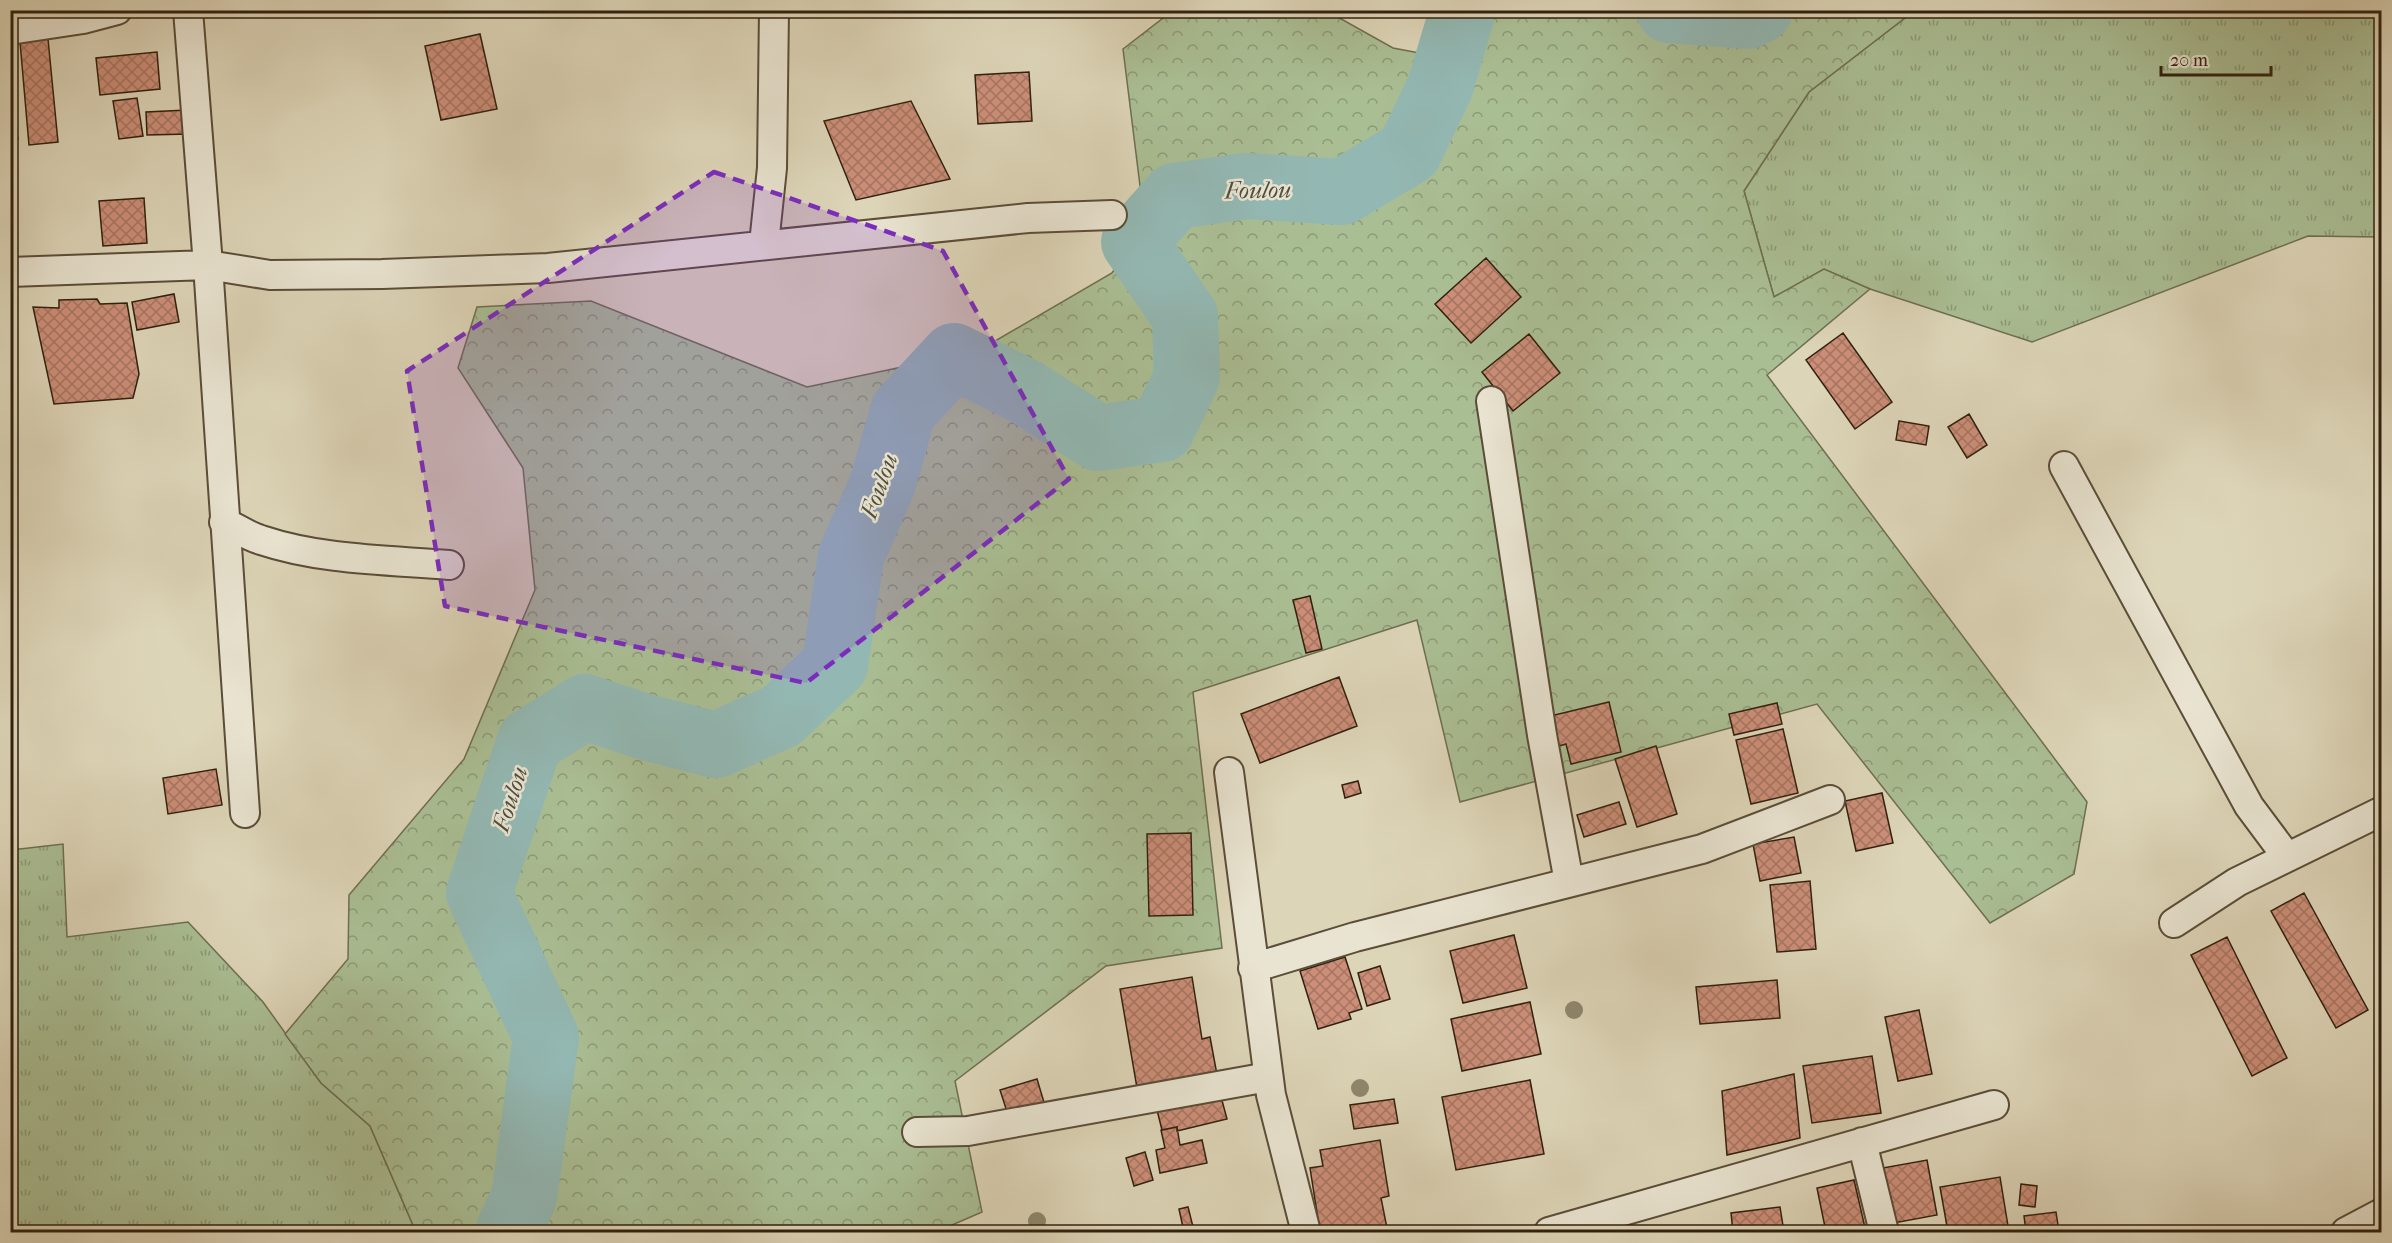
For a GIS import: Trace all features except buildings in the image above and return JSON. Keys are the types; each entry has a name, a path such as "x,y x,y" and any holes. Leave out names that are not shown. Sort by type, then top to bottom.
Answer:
{"street":[{"path":"10,30 82,19 117,10"},
{"path":"188,10 208,265 245,813"},
{"path":"764,244 772,168 774,10"},
{"path":"10,272 208,265 270,275 548,268 1028,218 1112,215"},
{"path":"1491,401 1542,735 1569,882"},
{"path":"2064,466 2248,806 2287,857"},
{"path":"224,522 259,540 321,555 448,565"},
{"path":"1229,772 1271,1095 1306,1233"},
{"path":"1253,968 1355,937 1702,849 1830,800"},
{"path":"2174,923 2237,882 2382,811"},
{"path":"917,1132 968,1131 1268,1077"},
{"path":"1549,1233 1587,1227 1648,1203 1994,1105"},
{"path":"1862,1142 1884,1233"},
{"path":"2346,1233 2382,1213"}],"highlighted area":[{"path":"714,172 943,251 1069,479 806,683 445,606 407,371"}],"green space":[{"path":"1327,11 1393,48 1451,59 1494,19 1494,11 1914,11 1809,92 1744,191 1774,297 1824,269 1870,289 1767,375 2087,802 2074,874 1990,923 1817,704 1460,802 1417,620 1193,692 1222,948 1106,966 955,1081 982,1212 936,1232 416,1232 370,1126 321,1083 285,1034 348,959 349,895 464,759 535,590 523,468 458,368 477,307 591,301 807,387 978,351 1112,273 1145,226 1123,49 1171,12"},
{"path":"1914,11 2381,11 2381,237 2308,236 2032,342 1870,289 1824,269 1774,297 1744,191 1809,92"},
{"path":"63,844 67,937 188,922 263,1002 321,1083 370,1126 416,1232 11,1232 10,847 20,849"}],"waterway":[{"name":"Foulou","path":"508,1232 524,1197 546,1037 479,893 530,741 585,707 649,728 716,745 781,716 835,665 851,556 883,483 903,411 954,356 1026,392 1098,438 1162,429 1187,377 1185,316 1134,242 1175,196 1247,186 1342,192 1409,152 1440,87 1463,10"},
{"name":"Foulou","path":"1669,10 1748,16 1760,10"}]}
